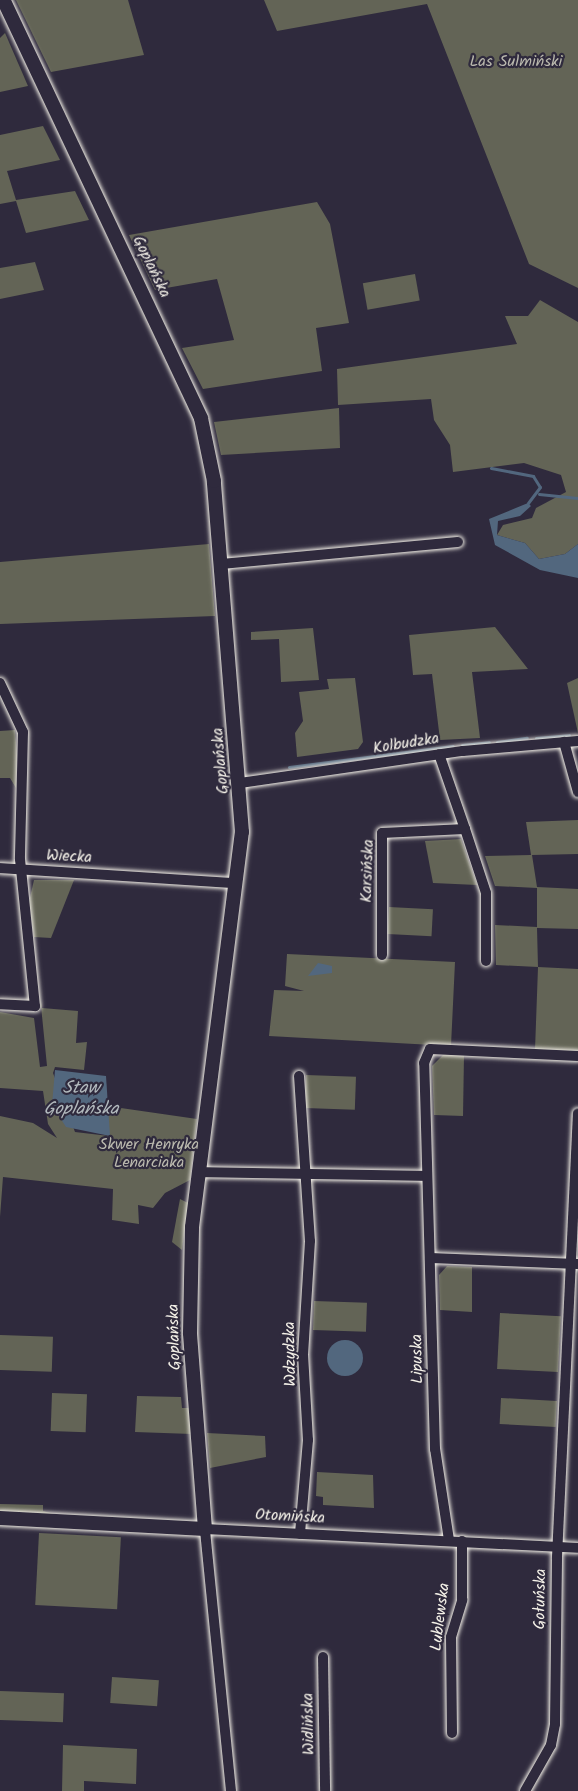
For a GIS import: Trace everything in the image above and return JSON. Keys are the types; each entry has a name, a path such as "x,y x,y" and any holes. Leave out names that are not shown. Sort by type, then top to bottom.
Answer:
{"street":[{"name":"Goplańska","path":"3,0 196,403 211,458 240,783 235,883 198,1172 190,1333 205,1529 231,1791"},
{"path":"221,564 458,542"},
{"path":"0,683 23,732 23,870 35,1006 0,1004"},
{"name":"Kolbudzka","path":"240,783 439,754 578,741"},
{"path":"564,742 578,792"},
{"path":"439,754 486,893 486,961"},
{"name":"Karsińska","path":"382,955 382,833 465,829"},
{"name":"Wiecka","path":"0,868 235,883"},
{"name":"Lipuska","path":"449,1540 435,1449 424,1064 430,1049 578,1056"},
{"name":"Wdzydzka","path":"299,1076 310,1241 303,1353 308,1440 300,1534"},
{"name":"Gołuńska","path":"525,1791 550,1745 555,1724 558,1546 574,1264 578,1113"},
{"path":"198,1172 426,1176"},
{"path":"430,1258 574,1264"},
{"path":"565,1401 578,1402"},
{"name":"Otomińska","path":"0,1518 578,1548"},
{"name":"Lublewska","path":"452,1733 451,1637 462,1600 462,1541"},
{"name":"Widlińska","path":"323,1657 325,1791"}],"green space":[{"path":"16,0 128,0 144,55 51,72"},
{"name":"Las Sulmiński","path":"264,0 578,0 578,288 529,264 427,4 277,31"},
{"path":"5,33 28,86 0,92 0,38"},
{"path":"43,126 60,160 7,171 16,200 75,191 89,220 26,233 16,201 0,204 0,135"},
{"path":"317,202 330,224 349,323 316,328 322,371 203,389 182,348 234,340 217,279 155,290 129,235"},
{"path":"35,262 44,290 0,299 0,268"},
{"path":"415,274 420,301 367,310 363,283"},
{"path":"540,300 578,322 578,544 565,554 539,559 525,543 497,535 503,525 532,518 536,508 566,492 561,475 524,463 453,472 450,445 434,420 431,399 338,405 337,369 517,344 505,316 528,316"},
{"path":"339,408 340,448 221,455 214,422"},
{"path":"209,544 215,616 0,624 0,562"},
{"path":"495,627 528,669 472,672 480,738 440,740 432,674 413,675 409,635"},
{"path":"313,628 319,680 281,682 279,639 251,640 251,632"},
{"path":"355,678 363,742 358,749 297,757 295,733 303,721 299,692 329,689 327,679"},
{"path":"578,678 578,733 567,683"},
{"path":"15,730 16,788 10,778 0,778 0,731"},
{"path":"578,820 578,854 532,855 537,887 578,889 578,929 537,928 538,967 496,965 495,925 537,927 537,888 495,886 485,856 531,855 526,822"},
{"path":"461,839 477,885 433,883 425,841"},
{"path":"34,880 74,880 51,938 34,937 29,902"},
{"path":"389,907 433,909 432,936 388,934"},
{"path":"287,954 455,962 451,1046 269,1036 274,990 304,991 285,986"},
{"path":"538,967 578,969 578,1052 535,1050"},
{"name":"Skwer Henryka Lenarciaka","path":"40,996 42,1008 78,1011 76,1043 87,1042 84,1070 55,1067 53,1073 75,1132 109,1136 107,1106 197,1119 190,1180 165,1193 153,1208 138,1205 139,1224 112,1220 113,1189 3,1177 0,1217 0,1116 33,1123 57,1138 48,1124 43,1091 0,1088 0,1012 34,1018 40,1067 47,1066"},
{"path":"444,1054 464,1055 463,1116 434,1115 432,1066"},
{"path":"306,1075 356,1077 355,1110 305,1108"},
{"path":"180,1199 188,1203 182,1250 172,1242"},
{"path":"447,1266 472,1267 472,1312 440,1310 439,1275"},
{"path":"314,1301 367,1303 366,1332 313,1330"},
{"path":"500,1313 561,1316 558,1372 497,1369"},
{"path":"0,1335 53,1337 52,1372 0,1370"},
{"path":"52,1393 87,1394 86,1432 51,1431"},
{"path":"137,1396 181,1397 182,1408 189,1408 192,1434 135,1432"},
{"path":"501,1398 557,1401 556,1427 500,1424"},
{"path":"207,1433 265,1436 266,1457 210,1468"},
{"path":"317,1472 373,1475 374,1508 323,1505 323,1497 316,1496"},
{"path":"0,1504 43,1505 43,1511 69,1518 0,1513"},
{"path":"39,1533 121,1537 117,1609 35,1605"},
{"path":"112,1677 159,1680 157,1706 110,1703"},
{"path":"0,1691 64,1693 63,1722 0,1720"},
{"path":"63,1745 137,1749 136,1784 84,1781 84,1791 62,1791"}],"water":[{"path":"528,503 531,506 520,516 498,521 497,535 525,543 539,559 565,554 578,544 578,578 540,570 495,545 489,519"},
{"path":"318,963 332,966 332,973 308,976"},
{"name":"Staw Goplańska","path":"55,1070 106,1076 110,1136 66,1127 52,1105"},
{"path":"345,1340 358,1345 363,1358 358,1371 345,1376 332,1371 327,1358 332,1345"}],"waterway":[{"path":"491,468 533,476 540,487 528,503"},
{"path":"539,494 578,498"},
{"path":"536,738 569,735"},
{"path":"497,742 527,738"},
{"path":"462,745 489,742"},
{"path":"289,767 453,746"}]}
